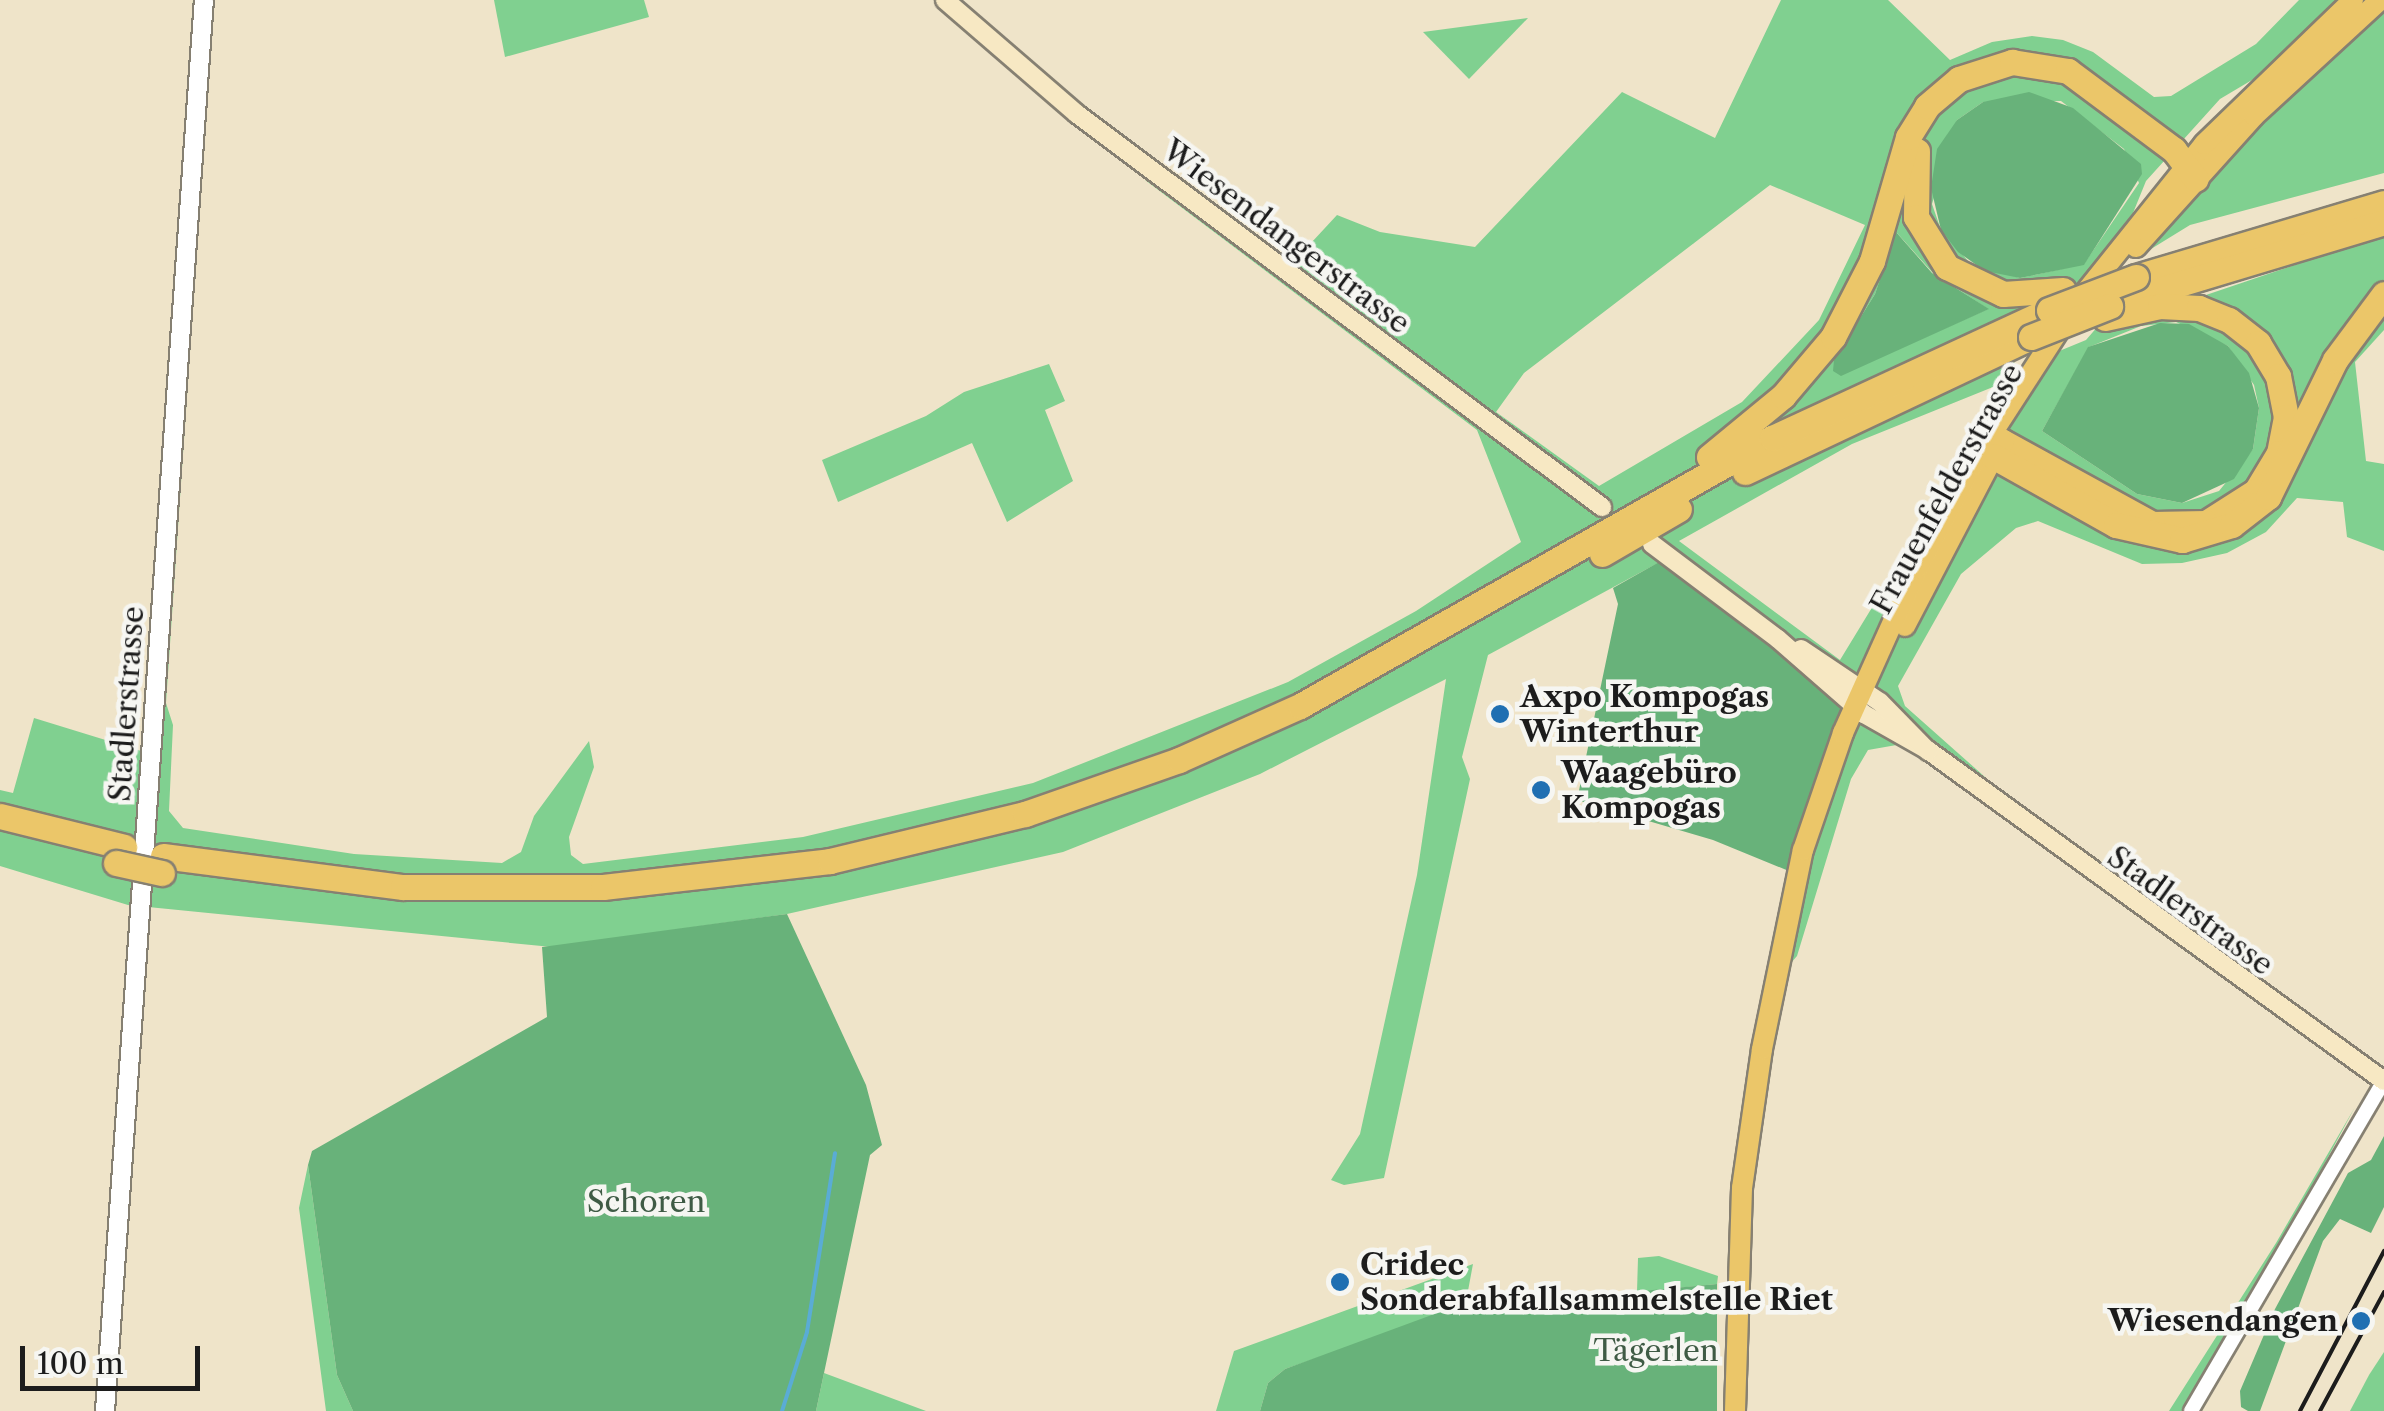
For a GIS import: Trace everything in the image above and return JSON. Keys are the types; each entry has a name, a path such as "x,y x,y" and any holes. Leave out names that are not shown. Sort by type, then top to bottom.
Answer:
{"highway":[{"path":"1634,515 1763,415 1825,348 1866,277 1908,136 1928,106 1959,79 2012,62 2068,70 2095,86 2186,173"},
{"path":"2056,300 1988,290 1954,273 1931,248 1914,209 1912,170 1925,133 1946,105 1996,78 2050,78 2087,96 2186,173"},
{"path":"162,864 337,881 536,890 701,880 896,848 1056,804 1238,735 1375,668 1634,515 1866,390 2056,300 2142,270 2384,203"},
{"path":"0,834 352,900 582,905 795,884 1002,838 1176,780 1312,719 1795,445 2031,336 2384,222"},
{"path":"1994,446 2135,533 2182,540 2224,529 2255,510 2278,483 2334,360 2384,294"},
{"path":"1994,446 2152,524 2206,522 2256,492 2280,453 2286,418 2278,376 2258,343 2229,320 2199,308 2111,310"},
{"path":"0,816 120,856"}],"main road":[{"name":"Wiesendangerstrasse","path":"945,0 1077,114 1602,507"},
{"name":"Frauenfelderstrasse","path":"1735,1411 1742,1188 1762,1049 1801,876 1816,855 1863,701 1942,517 1994,446 2072,310 2186,173 2353,0"},
{"name":"Frauenfelderstrasse","path":"2186,173 2380,0"},
{"path":"1652,544 1863,701"},
{"name":"Stadlerstrasse","path":"1863,701 2384,1081"}],"street":[{"name":"Stadlerstrasse","path":"105,1411 204,0"},
{"path":"2190,1411 2384,1081"}],"green space":[{"path":"193,0 214,0 166,703 173,725 169,811 183,828 354,854 502,863 521,852 534,816 589,741 594,767 569,837 571,855 583,864 803,837 1033,783 1288,682 1416,611 1521,542 1477,430 1145,180 1169,185 1286,270 1337,215 1380,232 1475,247 1622,92 1715,138 1781,0 1888,0 1950,60 1992,42 2032,36 2063,40 2093,52 2154,97 2171,96 2256,44 2299,0 2341,0 2257,77 2220,99 2146,181 2133,213 2076,287 2021,302 2014,365 1993,387 1852,444 1679,541 1840,660 2018,368 2086,340 2105,318 2203,296 2384,235 2384,330 2355,362 2366,461 2384,464 2384,551 2347,537 2343,502 2297,498 2266,532 2227,553 2182,563 2142,564 2038,521 2016,528 1961,574 1898,686 1905,706 1994,785 1996,794 1908,743 1868,750 1851,779 1797,956 1778,978 1801,876 1669,557 1488,655 1462,757 1470,779 1384,1178 1344,1185 1331,1180 1360,1134 1417,875 1446,679 1260,774 1063,852 787,914 552,947 128,905 0,866 0,790 13,793 34,718 151,754 178,366 169,366","holes":["2061,101 2124,149 2139,183 2084,264 2020,278 1969,262 1941,230 1932,204 1957,120 1983,102","1770,185 1865,225 1819,320 1742,402 1599,486 1496,412 1524,373","1897,233 1932,272 1988,309 1867,363 1834,360 1875,294","2176,322 2228,346 2254,385 2259,408 2253,449 2219,491 2182,503 2137,494 2042,431 2089,347 2141,326"]},
{"path":"494,0 644,0 649,17 505,57"},
{"path":"2384,11 2384,173 2190,225 2151,249 2255,132"},
{"path":"1528,18 1469,79 1423,32"},
{"path":"2029,92 2073,108 2141,164 2142,174 2084,265 2020,278 1985,271 1958,252 1941,230 1931,188 1937,149 1957,120 1983,102"},
{"path":"1896,232 1932,273 1989,309 1841,376 1833,371 1834,360 1875,294"},
{"path":"2160,323 2189,324 2228,346 2249,373 2259,408 2253,449 2234,479 2182,503 2137,494 2042,431 2088,347"},
{"path":"1049,364 1065,401 1045,410 1073,481 1007,522 972,443 838,502 822,460 926,416 964,392"},
{"path":"1668,557 1854,706 1801,876 1713,840 1577,800 1618,604 1613,588"},
{"name":"Schoren","path":"787,914 866,1085 882,1145 870,1155 816,1411 353,1411 337,1375 308,1165 312,1151 547,1017 542,947"},
{"path":"2355,1107 2191,1411 2169,1411 2276,1243"},
{"path":"2384,1136 2384,1207 2371,1233 2340,1219 2323,1241 2260,1411 2248,1411 2241,1407 2240,1391 2275,1309 2348,1173 2371,1160"},
{"path":"308,1165 337,1375 353,1411 326,1411 299,1208"},
{"path":"1659,1256 1718,1276 1717,1284 1637,1292 1638,1258"},
{"path":"1473,1264 1465,1307 1285,1369 1268,1383 1260,1411 1216,1411 1234,1351"},
{"name":"Tägerlen","path":"1717,1284 1717,1411 1260,1411 1268,1383 1285,1369 1448,1309"},
{"path":"2384,1352 2384,1411 2350,1411 2369,1375"},
{"path":"824,1373 926,1411 816,1411"}],"waterway":[{"path":"782,1411 807,1332 835,1153"}],"railway":[{"path":"2300,1411 2384,1251"},
{"path":"2320,1411 2384,1292"}],"place":[{"name":"Axpo Kompogas Winterthur","path":"1500,714"},
{"name":"Waagebüro Kompogas","path":"1541,790"},
{"name":"Cridec Sonderabfallsammelstelle Riet","path":"1340,1282"},
{"name":"Wiesendangen","path":"2361,1321"}]}
